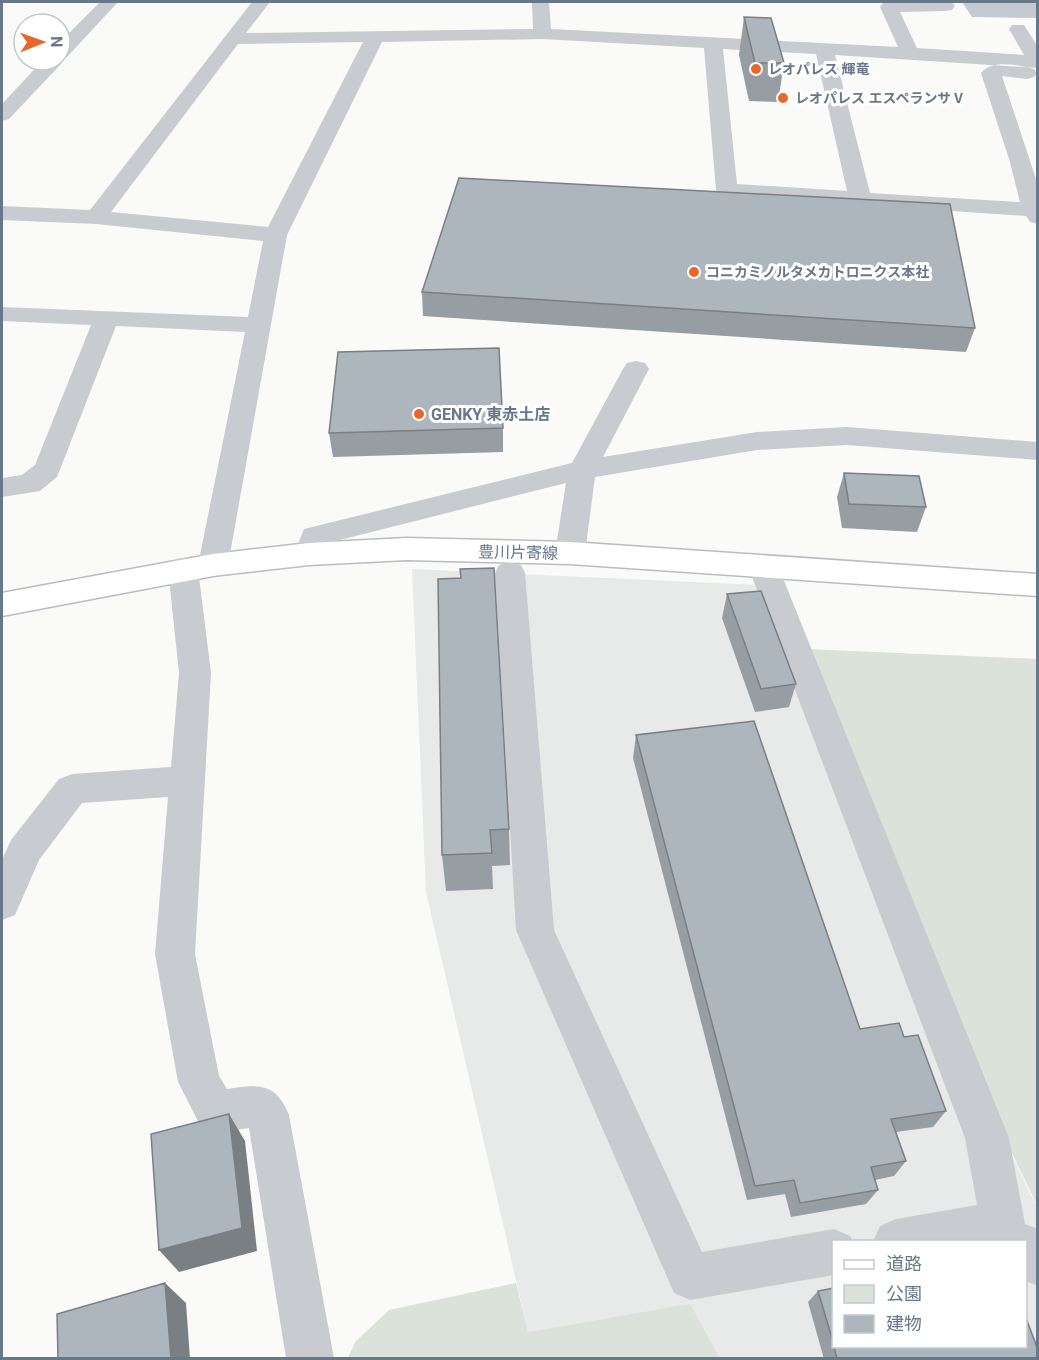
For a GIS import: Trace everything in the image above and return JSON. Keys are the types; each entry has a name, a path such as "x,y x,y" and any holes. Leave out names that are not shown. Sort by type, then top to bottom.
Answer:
{"main road":[{"name":"豊川片寄線","path":"2,605 198,567 309,554 407,549 570,553 1038,585"}],"street":[{"path":"72,41 109,2"},
{"path":"96,217 261,2"},
{"path":"541,2 542,34"},
{"path":"910,53 889,7 945,4 972,56"},
{"path":"1018,29 1037,62"},
{"path":"233,39 542,34 972,56 1037,62"},
{"path":"309,1359 268,1115 256,1106 216,1112 199,1082 175,954 195,673 198,567 258,325 276,235 375,37"},
{"path":"713,44 727,190 860,198 1035,213 1029,163 991,74 998,70 1038,74"},
{"path":"824,49 860,198"},
{"path":"2,115 43,72"},
{"path":"2,213 96,217 276,235"},
{"path":"2,314 258,325"},
{"path":"2,487 30,484 47,470 106,320"},
{"path":"570,553 582,470 636,369"},
{"path":"309,554 315,536 582,470 757,441 848,436 1038,451"},
{"path":"763,566 987,1138 1016,1237 944,1240"},
{"path":"510,573 535,930 690,1277 832,1252"},
{"path":"2,903 24,851 72,789 187,781"},
{"path":"1027,1250 1038,1263"}],"shaded area":[{"path":"962,2 1037,2 1037,18 972,17"},
{"path":"412,569 781,586 1005,1141 1037,1207 1037,1358 720,1358 690,1305 528,1332 426,892"}],"green space":[{"path":"807,649 1037,659 1037,1205 1006,1141"},
{"path":"516,1283 528,1332 690,1304 720,1358 348,1358 355,1342 389,1310"}],"building":[{"path":"744,17 771,18 784,63 755,63"},
{"name":"コニカミノルタメカトロニクス本社","path":"459,178 950,204 975,328 422,292"},
{"name":"GENKY 東赤土店","path":"499,348 503,428 329,433 338,352"},
{"path":"844,473 919,476 926,507 849,504"},
{"path":"494,568 509,829 490,830 492,853 442,855 438,579 461,578 460,569"},
{"path":"761,591 796,684 761,689 727,594"},
{"path":"754,721 860,1029 899,1023 904,1037 918,1035 946,1111 891,1119 906,1161 871,1167 878,1190 800,1203 794,1180 755,1186 636,735"},
{"path":"229,1114 242,1228 159,1250 151,1134"},
{"path":"165,1283 171,1359 58,1359 57,1314"},
{"path":"832,1288 832,1338 818,1291"},
{"path":"1027,1321 1038,1350 1038,1359 837,1359 834,1348 1027,1348"}],"place":[{"name":"レオパレス 輝竜","path":"756,69"},
{"name":"レオパレス エスペランサⅤ","path":"783,98"},
{"name":"コニカミノルタメカトロニクス本社","path":"694,272"},
{"name":"GENKY 東赤土店","path":"419,414"}]}
